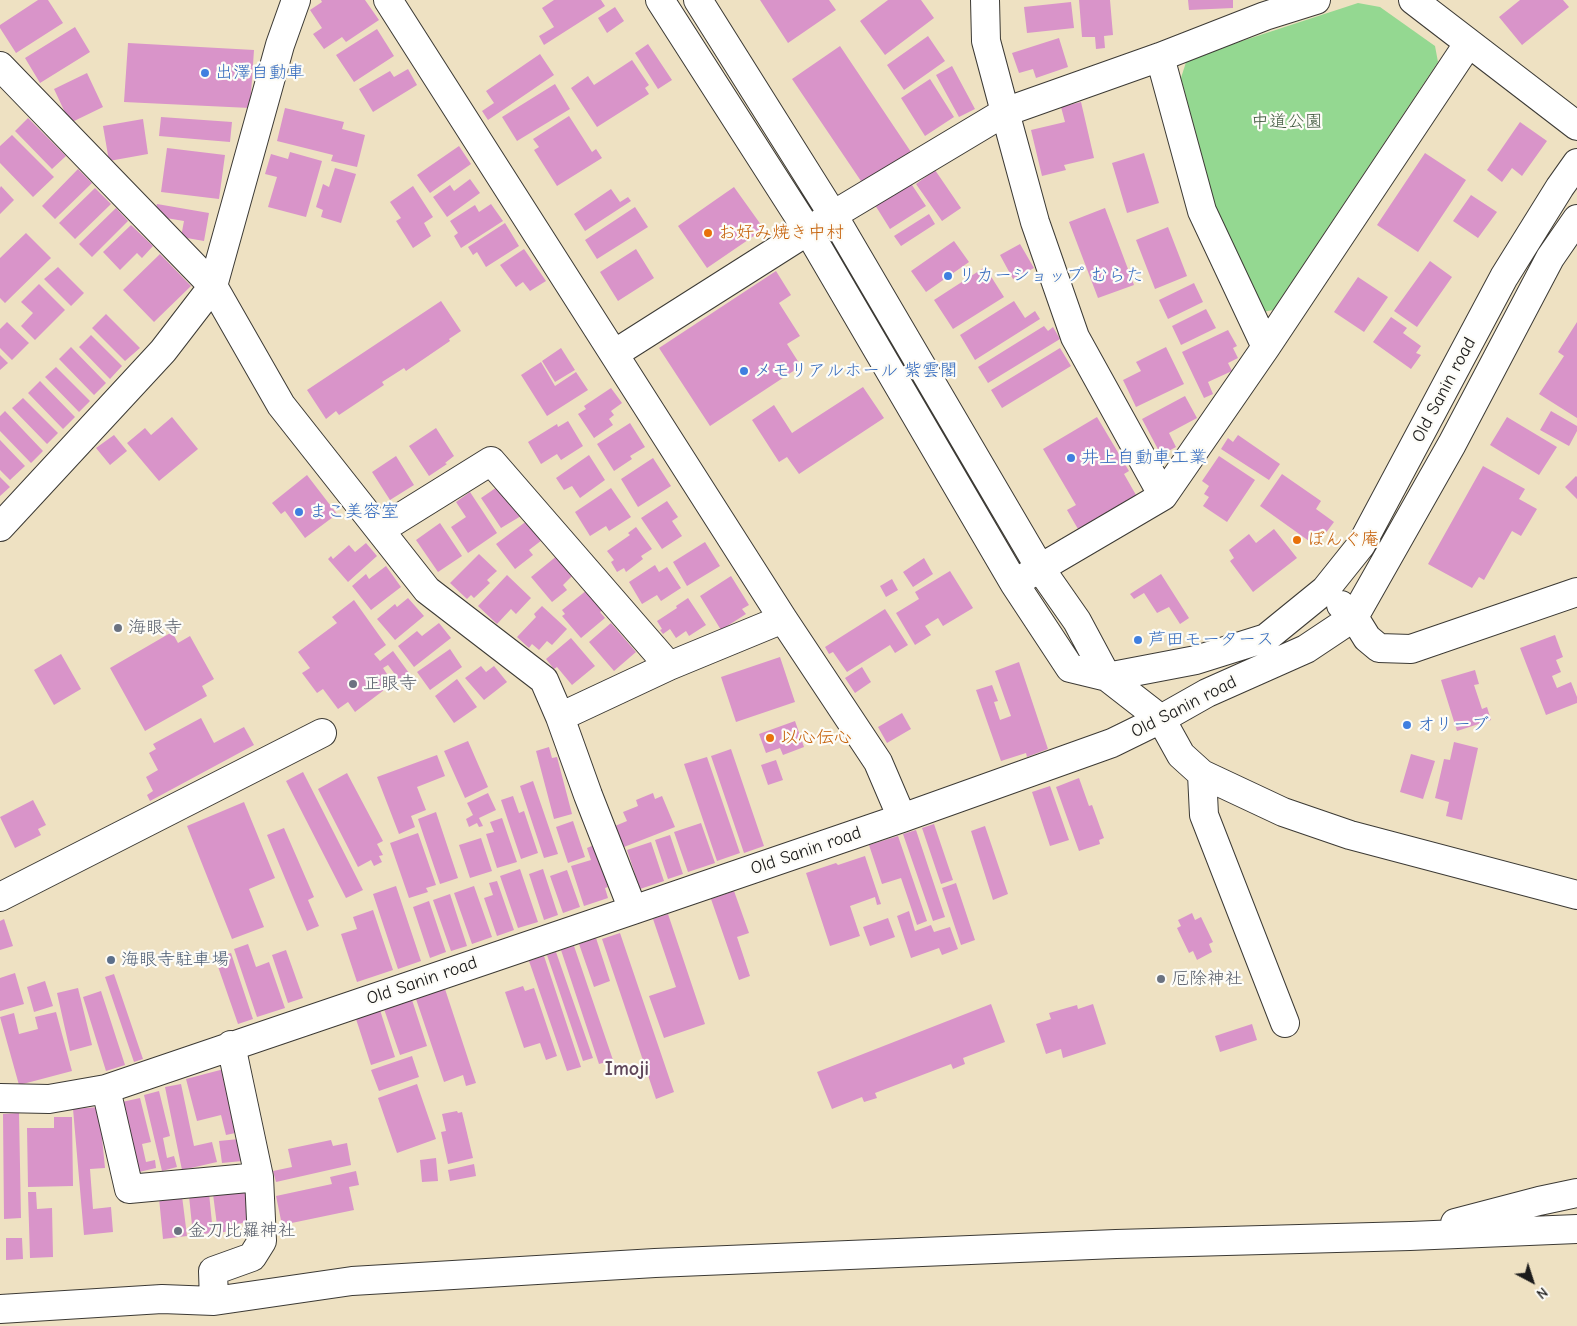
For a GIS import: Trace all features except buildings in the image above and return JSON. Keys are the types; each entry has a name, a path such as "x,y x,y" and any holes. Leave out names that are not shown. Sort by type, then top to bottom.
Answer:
{"street":[{"path":"0,527 163,352 213,286 280,45 296,0"},
{"path":"388,0 783,619 878,762 902,818"},
{"path":"660,0 808,231 1014,583 1070,668 1107,677"},
{"path":"698,0 834,215 1040,568 1077,621 1107,677 1161,719 1181,755 1202,774 1283,812 1350,835 1577,895"},
{"path":"984,0 986,41 1005,112 1035,222 1075,337 1164,496"},
{"path":"614,354 808,231 1005,112 1160,57 1265,8 1316,0"},
{"path":"1413,0 1577,126"},
{"path":"1014,583 1164,496 1468,44"},
{"path":"1160,57 1202,211 1266,347"},
{"path":"0,66 213,286 281,405 427,590 544,680 560,716 588,796 633,910"},
{"name":"Old Sanin road","path":"1107,677 1196,660 1266,638 1325,590 1361,545 1504,277 1577,163"},
{"path":"1354,617 1452,444 1550,258 1577,219"},
{"path":"380,530 490,461 669,666"},
{"path":"1325,590 1354,617 1366,638 1379,648 1411,649 1577,592"},
{"name":"Old Sanin road","path":"2,1092 48,1099 106,1089 902,818 1112,743 1161,719 1207,693 1306,649 1354,617"},
{"path":"560,716 669,666 783,619"},
{"path":"0,896 322,733"},
{"path":"1202,774 1204,815 1285,1023"},
{"path":"214,1301 213,1271 252,1258 262,1241 260,1177 231,1045"},
{"path":"106,1089 129,1189 260,1177"},
{"path":"1410,1236 1539,1201 1577,1193"},
{"path":"0,1309 162,1299 214,1301 352,1280 645,1264 1116,1244 1410,1236 1577,1229"}],"green space":[{"name":"中道公園","path":"1358,3 1380,7 1435,46 1438,62 1273,310 1258,313 1217,212 1181,78 1187,59"}],"place":[{"name":"出澤自動車","path":"205,73"},
{"name":"お好み焼き中村","path":"708,233"},
{"name":"リカーショップ むらた","path":"948,276"},
{"name":"メモリアルホール 紫雲閣","path":"744,371"},
{"name":"井上自動車工業","path":"1071,458"},
{"name":"まこ美容室","path":"299,512"},
{"name":"ぼんぐ庵","path":"1297,540"},
{"name":"海眼寺","path":"118,628"},
{"name":"芦田モータース","path":"1138,640"},
{"name":"正眼寺","path":"353,684"},
{"name":"オリーブ","path":"1407,725"},
{"name":"以心伝心","path":"770,738"},
{"name":"海眼寺駐車場","path":"111,960"},
{"name":"厄除神社","path":"1161,979"},
{"name":"金刀比羅神社","path":"178,1231"}],"district":[{"name":"Imoji","path":"627,1069"}]}
